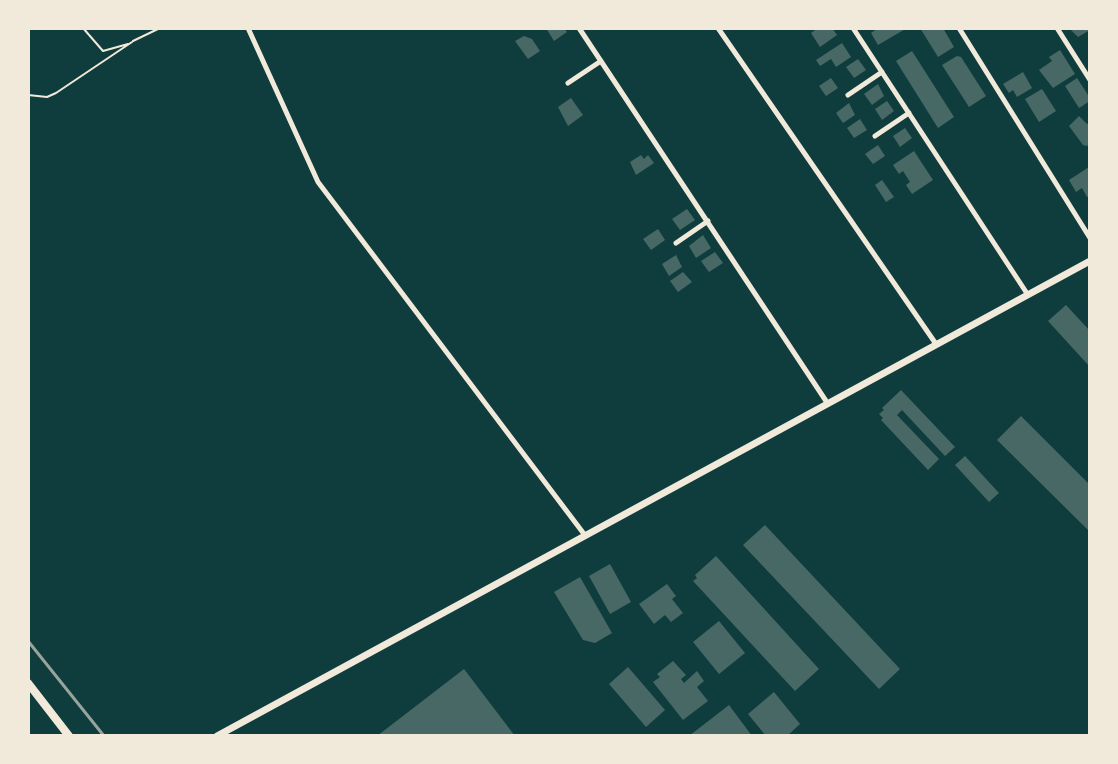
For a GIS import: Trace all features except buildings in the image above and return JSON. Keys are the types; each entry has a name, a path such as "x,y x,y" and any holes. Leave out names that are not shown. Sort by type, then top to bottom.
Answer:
{"main road":[{"path":"28,683 69,735"}],"street":[{"path":"248,28 318,182 585,534"},
{"path":"579,28 828,404"},
{"path":"718,28 936,344"},
{"path":"853,28 1028,294"},
{"path":"959,28 1089,238"},
{"path":"1057,28 1089,80"},
{"path":"568,83 601,60"},
{"path":"848,95 882,72"},
{"path":"875,136 909,113"},
{"path":"676,243 708,221"},
{"path":"217,735 1089,261"}],"path":[{"path":"83,28 103,51 132,42"},
{"path":"28,95 47,97 56,93 132,42 160,28"}],"railway":[{"path":"28,641 104,736"}]}
